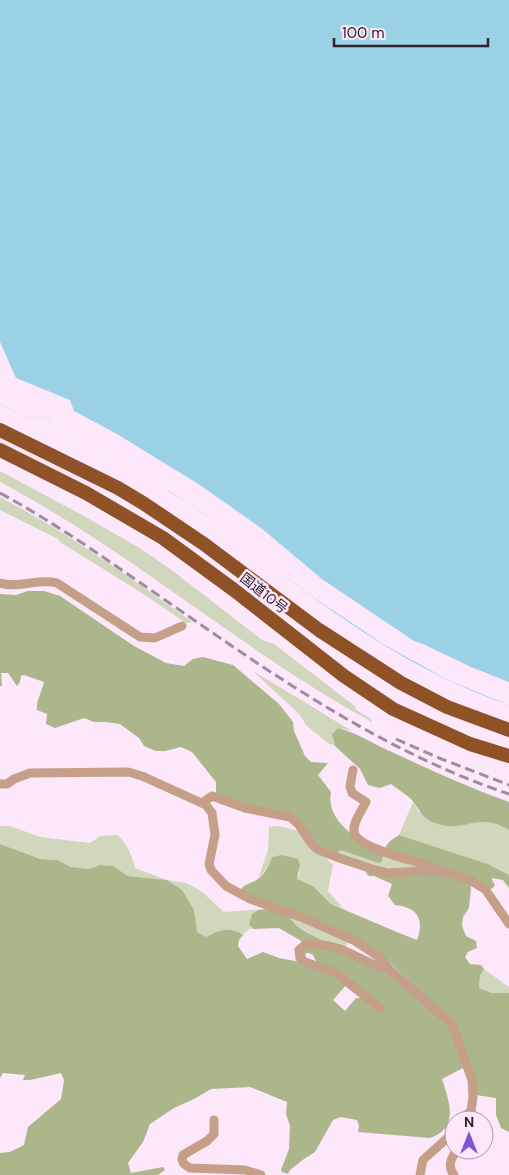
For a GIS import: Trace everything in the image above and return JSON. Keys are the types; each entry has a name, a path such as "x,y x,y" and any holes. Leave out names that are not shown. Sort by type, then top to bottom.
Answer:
{"highway":[{"name":"国道10号","path":"0,430 118,488 151,508 260,584 319,630 401,683 447,708 509,730"},
{"name":"国道10号","path":"0,450 106,504 163,538 234,590 344,676 393,709 470,744 509,756"}],"street":[{"path":"0,583 13,585 49,581 57,582 140,637 155,638 182,626"},
{"path":"353,770 350,786 352,793 366,802 355,825 355,835 391,856 427,865 468,879 485,889 509,924"},
{"path":"0,784 7,784 19,776 30,773 128,772 142,776 202,803 209,808 214,827 213,849 209,864 211,870 226,886 250,899 301,917 355,941 379,957 389,969 452,1024 472,1080 473,1098 471,1110"},
{"path":"202,803 212,796 244,808 290,817 317,848 372,870 388,872 438,870"},
{"path":"380,1008 336,973 305,962 300,958 299,950 306,944 338,948 377,967 389,969"},
{"path":"214,1120 214,1134 207,1141 183,1155 182,1160 184,1164 190,1168 244,1170 261,1175"},
{"path":"420,1175 423,1160 444,1141"},
{"path":"451,1160 450,1166 454,1175"}],"green space":[{"path":"0,471 138,547 169,568 262,640 274,644 356,707 355,709 371,719 372,722 277,664 95,539 48,509 0,482"},
{"path":"0,497 49,525 97,556 191,621 191,623 186,623 58,539 0,510"},
{"path":"28,591 44,591 60,596 134,646 166,663 184,666 193,659 203,657 233,665 279,704 293,722 294,731 305,756 311,762 328,763 318,775 331,792 331,803 334,813 347,830 383,855 382,862 378,863 341,850 336,854 314,842 301,823 216,795 216,782 192,752 181,747 156,751 144,746 139,738 120,724 94,722 84,718 55,728 46,724 47,714 37,710 44,682 24,675 21,676 17,686 8,673 1,673 2,686 0,686 0,594 16,595"},
{"path":"253,671 352,731 338,728 332,734 335,746 326,742 306,725 300,715"},
{"path":"338,728 451,779 509,802 509,830 489,822 455,826 438,824 424,816 410,798 391,784 380,788 368,785 360,769 335,746 332,734"},
{"path":"413,802 419,812 459,825 482,821 498,824 509,830 509,875 488,864 399,835"},
{"path":"0,826 10,826 40,837 90,843 101,836 118,835 129,850 135,868 167,880 128,876 113,866 100,865 89,869 71,867 57,860 42,859 0,844"},
{"path":"278,826 299,831 333,865 328,891 343,908 331,904 313,886 297,879 300,873 297,859 282,855 270,864 258,879 268,850 269,827"},
{"path":"399,835 488,864 509,875 509,888 503,880 492,878 495,885 490,889 458,872 387,851 386,846"},
{"path":"0,844 41,859 57,860 71,867 89,869 100,865 113,866 128,876 167,880 182,890 194,910 197,932 206,937 220,931 238,932 243,935 239,940 238,946 247,959 263,952 326,971 347,984 333,1000 345,1011 356,998 363,998 380,1010 383,1007 337,972 317,963 313,955 306,953 305,958 301,957 300,954 303,948 311,945 334,949 394,976 428,1008 447,1022 465,1067 442,1079 450,1110 444,1110 444,1129 439,1133 430,1138 358,1132 357,1120 341,1117 333,1120 315,1152 290,1170 288,1174 281,1170 289,1149 290,1126 286,1114 287,1102 250,1087 211,1089 174,1108 150,1124 143,1142 128,1163 131,1173 163,1167 165,1170 158,1175 0,1175 0,1153 10,1152 24,1145 28,1127 61,1099 64,1080 61,1073 23,1080 25,1075 3,1073 0,1078"},
{"path":"341,850 378,863 383,855 430,868 388,870 336,854"},
{"path":"282,855 298,859 300,865 297,879 313,886 331,904 417,940 420,926 417,915 409,908 395,905 388,896 392,884 374,876 369,876 366,873 367,871 439,873 469,882 471,888 469,908 463,917 462,926 466,936 476,941 477,948 468,952 465,957 470,964 481,965 484,969 480,975 479,988 492,993 509,993 509,1132 501,1128 496,1115 496,1098 476,1095 456,1024 452,1018 378,952 240,890 261,877 272,857"},
{"path":"167,880 186,883 201,891 224,912 268,909 251,921 249,925 254,929 249,929 243,935 238,932 224,930 206,938 196,932 194,910"},
{"path":"268,909 289,916 302,930 332,945 303,942 279,928 254,929 249,925 252,914 258,910"},
{"path":"289,916 348,942 345,949 306,931"},
{"path":"484,969 509,987 509,993 492,993 479,988 480,975"}],"water":[{"path":"0,0 509,0 509,705 458,685 385,646 317,600 219,525 168,491 104,455 104,453 52,429 48,419 41,416 32,419 1,405"}],"pier":[{"path":"0,342 16,378 70,400 74,411 117,434 200,485 261,528 322,579 414,641 509,682 509,705 450,681 383,644 316,599 204,514 171,492 104,455 104,453 52,429 48,419 41,416 32,419 1,405"}],"railway":[{"path":"0,493 65,532 249,658 332,710 418,757 463,777 509,794"},
{"path":"396,739 509,785"}]}
